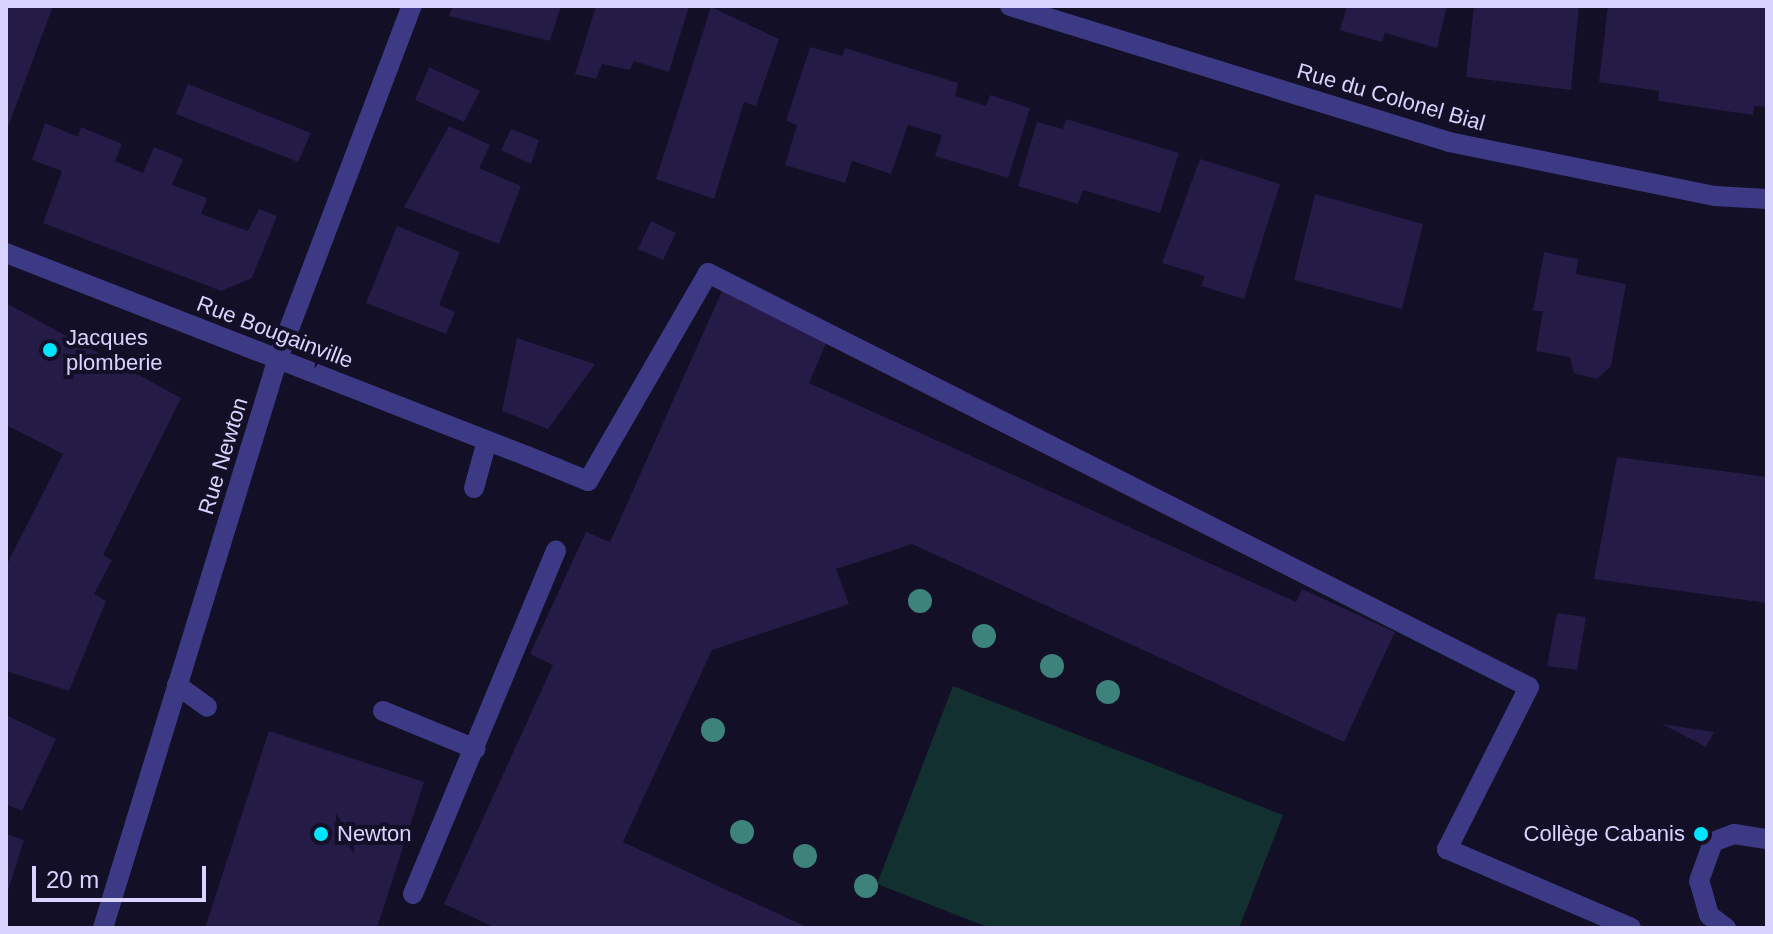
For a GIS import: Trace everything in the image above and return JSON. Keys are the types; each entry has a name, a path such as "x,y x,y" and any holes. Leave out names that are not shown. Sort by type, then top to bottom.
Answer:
{"street":[{"name":"Rue Newton","path":"103,928 278,358 412,6"},
{"name":"Rue du Colonel Bial","path":"1010,6 1449,142 1715,196 1767,199"},
{"name":"Rue Bougainville","path":"6,253 588,481 708,273 1529,687 1447,849 1631,928"},
{"path":"474,488 487,441"},
{"path":"413,894 556,551"},
{"path":"177,685 207,707"},
{"path":"383,711 475,749"},
{"path":"1726,928 1709,915 1699,881 1713,842 1734,834 1767,839"}],"green space":[{"path":"953,686 1283,815 1239,928 990,928 877,884"}],"building":[{"path":"6,6 53,6 6,132"},
{"path":"453,6 561,6 550,41 449,16"},
{"path":"596,6 689,6 669,72 634,61 630,70 602,64 596,79 575,74"},
{"path":"1347,6 1447,6 1437,48 1385,33 1382,42 1340,30"},
{"path":"1474,6 1579,6 1571,90 1466,77"},
{"path":"1608,6 1767,6 1767,107 1754,106 1753,115 1658,101 1659,91 1599,82"},
{"path":"711,7 779,39 756,106 744,102 714,199 656,179"},
{"path":"810,47 842,56 845,48 958,83 955,96 986,106 990,95 1030,108 1008,178 935,156 942,135 908,125 891,174 852,161 845,183 785,165 797,125 786,121"},
{"path":"429,67 480,91 464,122 415,100"},
{"path":"188,84 311,133 298,162 176,114"},
{"path":"1066,119 1179,153 1160,213 1083,190 1078,204 1018,186 1037,122 1063,129"},
{"path":"45,123 78,137 81,127 122,144 115,161 143,173 154,147 183,159 172,185 207,198 201,214 248,231 259,209 277,216 252,278 221,291 43,223 62,171 32,160"},
{"path":"449,126 490,145 479,168 521,186 499,244 404,207"},
{"path":"511,129 539,140 531,164 501,150"},
{"path":"1200,159 1280,184 1244,299 1201,286 1205,276 1162,263"},
{"path":"1315,194 1423,224 1402,309 1294,280"},
{"path":"651,221 676,233 663,260 638,249"},
{"path":"397,226 460,252 439,305 455,312 446,334 366,303"},
{"path":"1544,252 1578,259 1576,274 1626,284 1611,366 1597,379 1574,373 1570,357 1536,351 1543,311 1533,311"},
{"path":"722,291 743,292 740,301 827,341 809,383 1296,602 1302,589 1395,632 1344,742 912,544 836,569 849,604 712,650 623,842 809,928 496,928 444,904 553,665 530,654 586,532 610,542"},
{"path":"6,303 181,398 103,555 112,560 94,594 106,601 69,691 6,671 6,566 63,454 6,425"},
{"path":"517,338 595,364 548,429 502,411"},
{"path":"1617,457 1767,477 1767,603 1594,579"},
{"path":"1557,613 1586,617 1577,670 1547,666"},
{"path":"6,715 56,739 22,811 6,804"},
{"path":"1662,724 1714,732 1706,747"},
{"name":"Newton","path":"269,731 424,782 377,928 205,928"},
{"path":"6,834 24,840 7,894 6,894"}],"place":[{"name":"Jacques plomberie","path":"50,350"},
{"name":"Newton","path":"321,834"},
{"name":"Collège Cabanis","path":"1701,834"}]}
